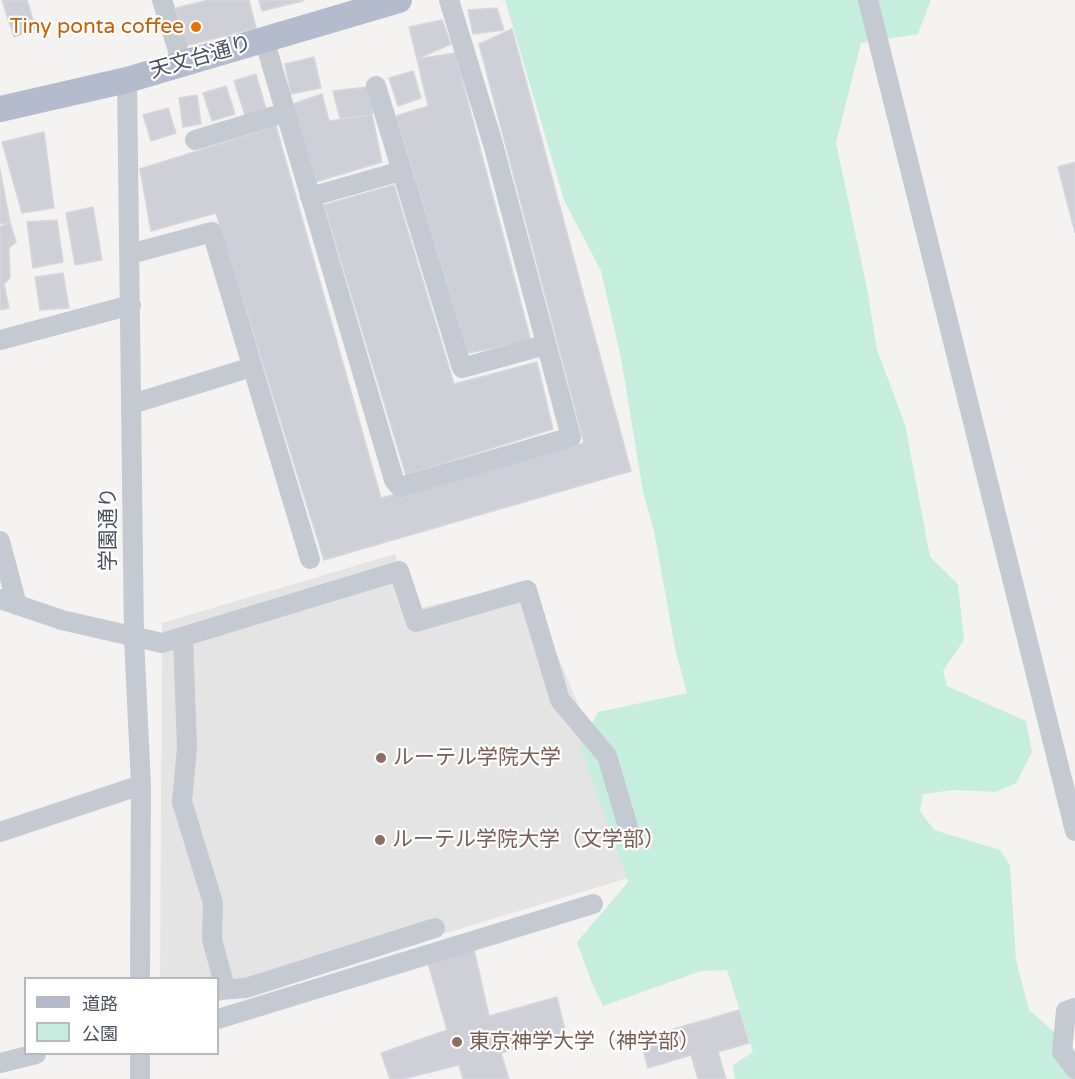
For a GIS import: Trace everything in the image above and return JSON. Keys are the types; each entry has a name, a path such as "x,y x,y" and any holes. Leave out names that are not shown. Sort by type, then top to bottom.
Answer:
{"main road":[{"name":"天文台通り","path":"0,109 127,80 264,39 346,8 399,0"}],"street":[{"path":"162,0 182,63"},
{"path":"264,39 394,480 400,487 571,437 493,144 449,0"},
{"path":"868,0 1075,831"},
{"name":"学園通り","path":"127,80 134,639 141,785 140,977"},
{"path":"376,86 462,368 545,345"},
{"path":"195,140 284,112"},
{"path":"310,197 401,171"},
{"path":"130,254 212,232 310,559"},
{"path":"0,340 130,305"},
{"path":"132,404 252,367"},
{"path":"0,541 8,602 62,620 162,644 399,571 416,622 527,590 560,700 607,756 628,827"},
{"path":"183,637 187,748 182,802 213,903 212,939 219,977"},
{"path":"0,832 141,785"},
{"path":"219,1019 593,904"},
{"path":"221,989 246,988 435,928"},
{"path":"1075,1008 1066,1011 1062,1052 1075,1068"},
{"path":"0,1063 29,1055"},
{"path":"140,1055 140,1079"}],"shaded area":[{"name":"ルーテル学院大学","path":"395,554 417,609 527,582 648,872 219,1002 219,977 160,977 162,623"}],"green space":[{"path":"505,0 931,0 918,34 861,43 836,143 867,288 877,350 905,424 930,557 958,584 964,640 943,671 947,686 1026,721 1032,752 1016,783 996,792 954,790 923,794 920,811 934,830 1000,850 1010,865 1016,960 1029,1010 1075,1050 1075,1079 735,1079 733,1065 753,1052 727,970 701,971 603,1006 577,942 628,882 580,746 598,712 687,693 676,653 654,531 643,492 621,358 601,271 564,200"}],"building":[{"path":"2,0 27,0 36,29 14,37"},
{"path":"208,0 249,0 256,28 185,46 176,8"},
{"path":"259,0 303,0 303,1 262,11"},
{"path":"497,8 504,30 473,34 468,10"},
{"path":"442,20 451,44 417,59 409,27"},
{"path":"512,29 631,471 324,560 216,213 151,231 140,169 276,126 381,498 584,443 479,44"},
{"path":"455,53 531,341 468,353 396,116 428,106 417,59"},
{"path":"314,57 321,88 291,94 285,64"},
{"path":"413,71 421,98 398,106 389,78"},
{"path":"256,74 266,109 245,115 234,81"},
{"path":"226,86 235,114 212,121 203,93"},
{"path":"376,86 372,115 340,119 333,91"},
{"path":"322,94 329,121 372,115 382,162 316,182 293,104"},
{"path":"197,95 201,124 183,127 179,98"},
{"path":"168,108 176,133 151,141 143,115"},
{"path":"44,132 54,208 22,213 2,142"},
{"path":"1075,162 1075,233 1058,167"},
{"path":"0,170 10,222 0,224"},
{"path":"394,185 454,384 537,362 553,429 406,475 324,205"},
{"path":"93,207 102,260 75,265 66,213"},
{"path":"57,220 63,262 33,268 27,222"},
{"path":"10,222 16,242 9,248 10,278 4,284 9,308 0,310 0,227"},
{"path":"63,273 69,308 40,310 35,277"},
{"path":"474,949 489,1016 557,997 566,1034 501,1053 509,1079 463,1079 459,1065 403,1079 390,1079 381,1053 447,1030 428,963"},
{"path":"739,1010 749,1043 718,1052 726,1079 698,1079 691,1055 648,1068 640,1039"}],"place":[{"name":"Tiny ponta coffee","path":"196,27"},
{"name":"ルーテル学院大学","path":"381,758"},
{"name":"ルーテル学院大学（文学部）","path":"380,840"},
{"name":"東京神学大学（神学部）","path":"457,1042"}]}
